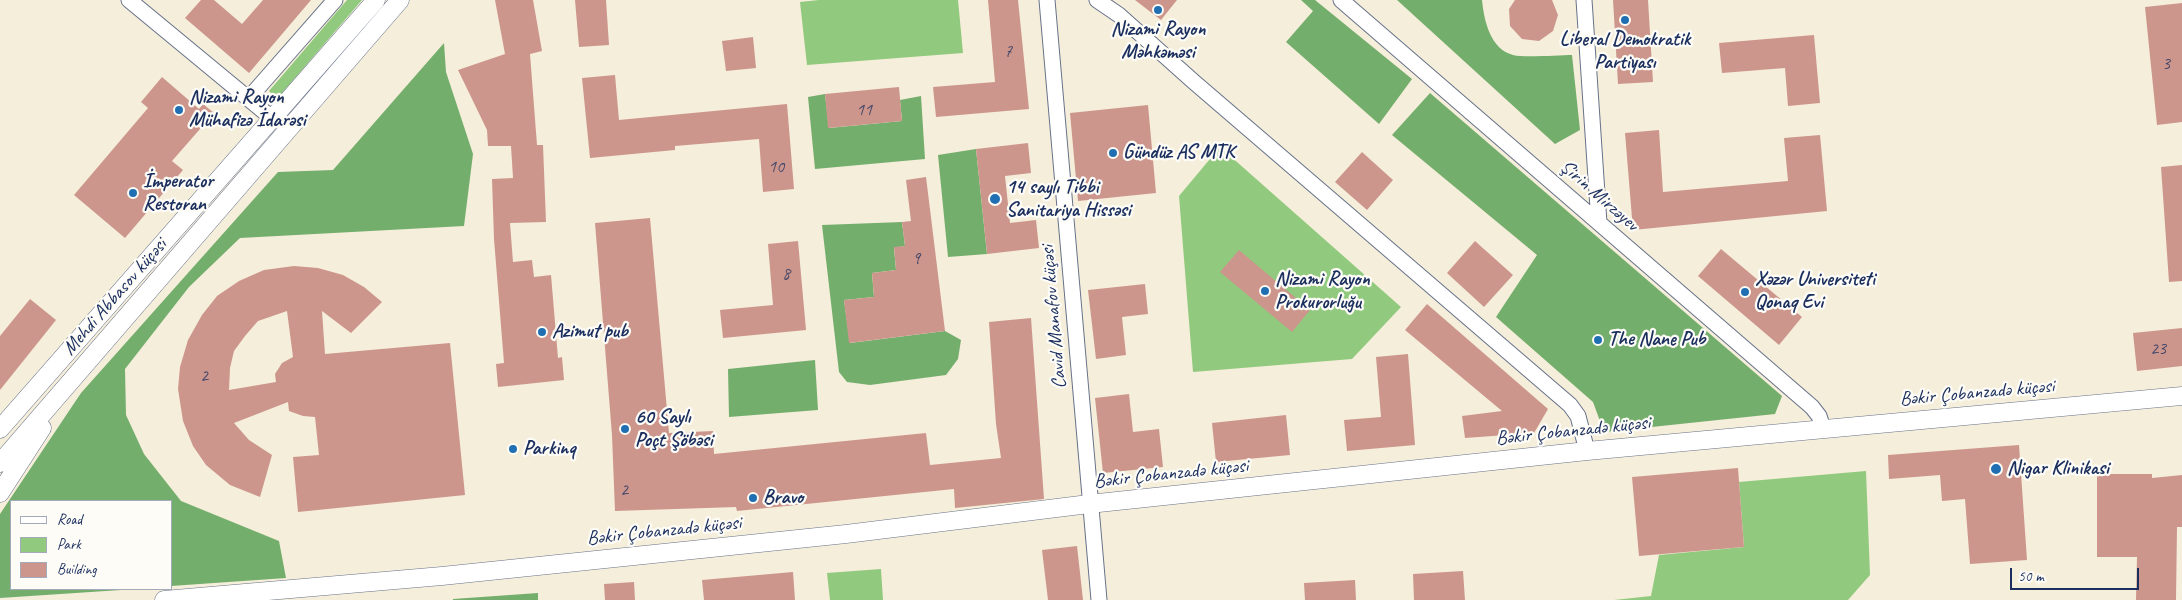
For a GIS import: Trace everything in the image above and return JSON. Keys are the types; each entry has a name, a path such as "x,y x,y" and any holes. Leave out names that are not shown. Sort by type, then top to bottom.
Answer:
{"street":[{"path":"129,0 273,119"},
{"path":"249,98 335,0"},
{"name":"Mehdi Abbasov küçəsi","path":"0,429 376,0"},
{"name":"Mehdi Abbasov küçəsi","path":"0,464 400,0"},
{"name":"Cavid Manafov küçəsi","path":"1047,0 1089,504 1099,600"},
{"path":"1097,0 1119,15 1570,405 1578,416 1587,451"},
{"name":"Şirin Mirzəyev","path":"1341,0 1812,407 1819,416 1823,428"},
{"path":"1584,0 1599,223"},
{"path":"0,493 82,368"},
{"name":"Bəkir Çobanzadə küçəsi","path":"164,600 442,576 846,534 1089,504 1587,451 2182,396"}],"green space":[{"path":"347,0 362,0 277,99 269,91"},
{"path":"819,0 958,0 963,53 807,65 800,2"},
{"path":"1301,0 1315,0 1412,79 1379,124 1286,42 1313,11"},
{"path":"1397,0 1482,0 1484,16 1490,33 1499,47 1505,52 1525,56 1572,55 1580,130 1555,144"},
{"path":"444,43 446,72 473,154 464,226 240,238 189,287 125,369 126,415 144,454 181,501 279,541 286,578 172,586 172,500 10,500 10,590 121,590 0,598 0,514 81,393 278,172 333,170"},
{"path":"1430,93 1782,396 1775,414 1604,432 1593,402 1496,317 1537,255 1392,135"},
{"path":"825,94 829,128 902,121 900,100 921,96 925,159 815,169 808,97"},
{"path":"1220,147 1401,307 1352,359 1193,372 1179,196"},
{"path":"976,149 987,254 948,257 938,155"},
{"path":"902,222 905,246 894,248 896,270 872,273 874,297 844,300 850,343 945,331 961,340 958,359 946,375 870,385 847,382 839,372 822,225"},
{"path":"815,360 818,410 729,417 728,369"},
{"path":"1866,471 1870,575 1848,600 1614,600 1651,596 1659,555 1744,547 1739,482"},
{"path":"881,569 883,600 830,600 827,573"},
{"path":"538,593 538,600 453,600 453,599"}],"building":[{"path":"201,0 214,0 242,24 263,0 311,0 249,73 185,18"},
{"path":"495,0 533,0 542,51 530,54 537,145 543,145 546,222 510,223 513,262 532,260 534,277 551,275 558,358 562,357 564,380 498,387 496,364 504,363 494,239 492,179 513,178 511,146 488,146 487,130 458,70 505,54"},
{"path":"575,0 606,0 609,45 579,47"},
{"path":"988,0 1018,0 1029,109 936,117 933,87 995,82"},
{"name":"Nizami Rayon Məhkəməsi","path":"1135,0 1177,0 1161,20"},
{"path":"1515,0 1552,0 1558,15 1553,31 1539,41 1522,39 1510,26 1509,9"},
{"path":"1613,0 1648,0 1653,82 1618,84"},
{"path":"2182,3 2182,122 2157,125 2145,7"},
{"path":"1814,35 1820,103 1788,106 1785,68 1722,73 1719,43"},
{"path":"753,37 756,68 726,71 722,41"},
{"path":"615,75 619,120 787,104 794,189 763,192 759,139 675,146 675,150 590,158 582,78"},
{"path":"162,77 199,109 203,104 214,113 172,161 183,170 125,238 74,195 148,108 141,102"},
{"path":"899,87 902,121 828,128 825,94"},
{"name":"Gündüz AS MTK","path":"1148,105 1156,193 1078,201 1070,113"},
{"path":"1659,130 1663,192 1788,181 1784,138 1820,135 1827,211 1633,230 1625,133"},
{"path":"1028,143 1031,173 1005,176 1010,223 1036,220 1039,248 987,254 976,149"},
{"path":"1362,152 1393,180 1367,210 1335,182"},
{"path":"2182,165 2182,281 2169,282 2161,167"},
{"path":"926,177 945,331 849,343 844,300 874,297 872,273 896,270 894,247 905,246 902,222 911,221 906,180"},
{"path":"650,218 669,433 713,431 714,454 926,433 930,465 1001,458 996,424 989,322 1031,318 1044,499 955,508 954,489 737,511 736,507 615,511 612,435 595,223"},
{"path":"798,241 806,330 723,338 720,310 773,305 768,244"},
{"path":"1475,241 1513,275 1484,307 1447,273"},
{"path":"1721,249 1802,317 1779,345 1698,276"},
{"name":"Nizami Rayon Prokurorluğu","path":"1239,250 1310,310 1292,332 1220,272"},
{"path":"294,266 318,268 343,275 364,287 382,302 351,333 322,311 325,354 450,343 465,495 298,512 293,457 319,455 315,417 303,416 289,411 288,402 234,423 249,440 272,455 260,497 230,485 206,465 193,446 183,421 178,389 180,367 188,340 202,315 217,296 239,281 264,270","holes":["287,311 293,357 282,363 275,374 276,382 229,390 230,368 234,351 258,321"]},
{"path":"1145,284 1148,314 1122,317 1126,355 1096,359 1088,290"},
{"path":"30,299 56,320 0,390 0,336"},
{"path":"1427,304 1548,409 1534,433 1465,438 1462,416 1502,411 1405,330"},
{"path":"2182,328 2182,366 2137,371 2133,333"},
{"path":"1408,354 1415,445 1347,451 1344,420 1381,417 1376,357"},
{"path":"1129,394 1133,432 1159,429 1163,467 1103,473 1095,398"},
{"path":"1286,415 1290,455 1216,462 1212,423"},
{"path":"2019,445 2027,560 1970,564 1965,499 1942,501 1940,475 1889,479 1888,455"},
{"path":"1738,468 1744,547 1639,556 1632,477"},
{"path":"2097,474 2152,474 2152,478 2182,475 2182,527 2177,527 2176,600 2136,600 2137,557 2097,557"},
{"path":"1077,546 1083,600 1048,600 1042,550"},
{"path":"1463,571 1465,600 1414,600 1413,574"},
{"path":"793,572 795,600 704,600 702,580"},
{"path":"1355,580 1356,600 1305,600 1304,583"},
{"path":"634,582 635,600 605,600 604,584"}],"place":[{"name":"Nizami Rayon Məhkəməsi","path":"1158,10"},
{"name":"Liberal Demokratik Partiyası","path":"1625,20"},
{"name":"Nizami Rayon Mühafizə İdarəsi","path":"179,110"},
{"name":"Gündüz AS MTK","path":"1113,153"},
{"name":"İmperator Restoran","path":"133,193"},
{"name":"14 saylı Tibbi Sanitariya Hissəsi","path":"995,199"},
{"name":"Nizami Rayon Prokurorluğu","path":"1265,291"},
{"name":"Xəzər Universiteti Qonaq Evi","path":"1745,292"},
{"name":"Azimut pub","path":"542,332"},
{"name":"The Nane Pub","path":"1598,340"},
{"name":"60 Saylı Poçt Şöbəsi","path":"625,429"},
{"name":"Parkinq","path":"513,449"},
{"name":"Nigar Klinikasi","path":"1996,469"},
{"name":"Bravo","path":"753,498"}]}
